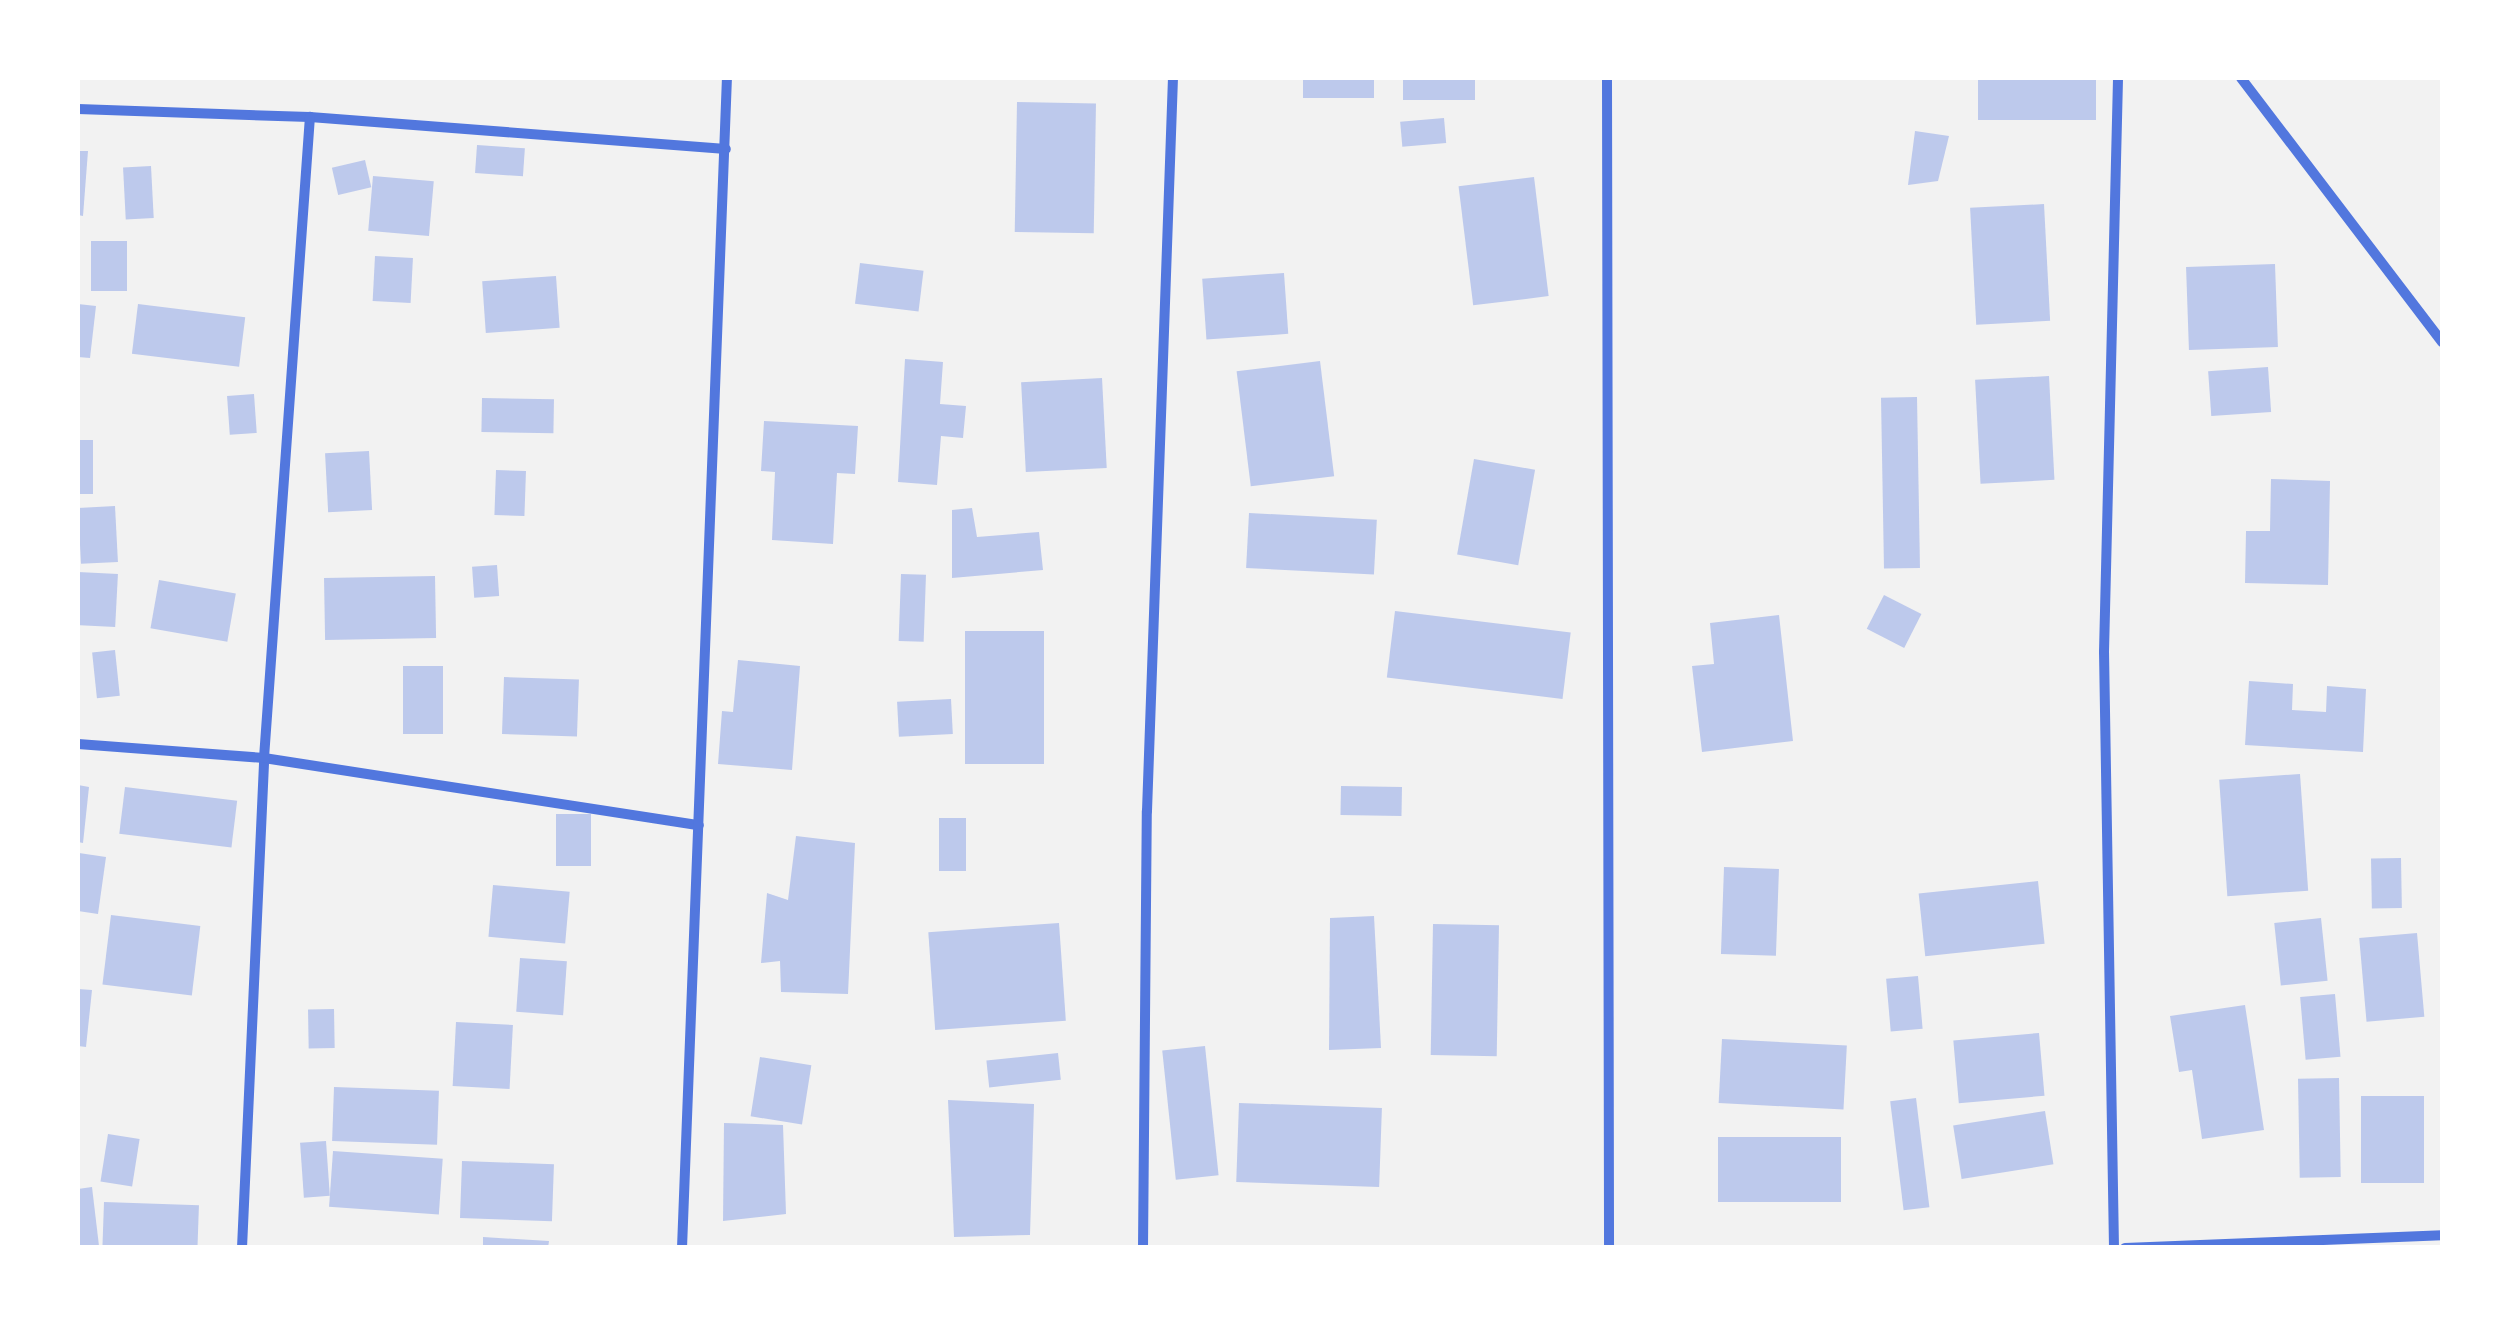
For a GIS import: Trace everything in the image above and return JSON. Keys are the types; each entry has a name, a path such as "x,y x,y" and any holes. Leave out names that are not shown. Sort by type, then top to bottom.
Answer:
{"street":[{"path":"682,1248 727,78"},
{"path":"1143,1248 1147,831 1173,78"},
{"path":"1607,78 1609,1248"},
{"path":"2114,1248 2104,652 2118,78"},
{"path":"2241,78 2442,342"},
{"path":"78,109 310,117 726,150"},
{"path":"242,1248 264,758 310,117"},
{"path":"78,744 264,758 699,825"},
{"path":"2125,1248 2442,1235"}],"building":[{"path":"1303,78 1374,78 1374,98 1303,98"},
{"path":"1403,78 1475,78 1475,100 1403,100"},
{"path":"1978,78 2096,78 2096,120 1978,120"},
{"path":"1017,102 1096,103 1094,233 1015,232"},
{"path":"1444,118 1446,143 1402,147 1400,122"},
{"path":"1915,131 1949,136 1938,181 1908,185"},
{"path":"477,145 525,148 523,176 475,173"},
{"path":"78,151 88,151 83,216 78,215"},
{"path":"365,160 371,187 338,195 332,168"},
{"path":"151,166 154,218 126,219 123,167"},
{"path":"373,176 434,181 429,236 368,231"},
{"path":"1534,177 1549,296 1473,305 1459,186"},
{"path":"2044,204 2050,321 1976,325 1970,208"},
{"path":"91,241 127,241 127,291 91,291"},
{"path":"375,256 413,258 411,303 373,301"},
{"path":"860,263 924,271 919,311 855,304"},
{"path":"2275,264 2278,347 2189,350 2186,267"},
{"path":"1284,273 1288,334 1206,340 1202,279"},
{"path":"556,276 560,328 486,333 482,281"},
{"path":"78,304 96,306 90,358 78,357"},
{"path":"138,304 245,317 239,367 132,354"},
{"path":"905,359 943,362 940,404 966,406 963,438 941,436 937,485 898,482"},
{"path":"1320,361 1334,476 1251,486 1237,371"},
{"path":"2268,367 2271,412 2211,416 2208,371"},
{"path":"2049,376 2054,480 1981,484 1975,380"},
{"path":"1102,378 1107,468 1026,472 1021,382"},
{"path":"254,394 257,433 230,435 227,396"},
{"path":"1917,397 1920,568 1884,569 1881,398"},
{"path":"482,398 554,399 553,433 481,432"},
{"path":"764,421 858,426 855,474 837,473 833,544 772,540 775,472 761,471"},
{"path":"78,440 93,440 93,494 78,494"},
{"path":"369,451 372,510 328,512 325,453"},
{"path":"1474,459 1535,470 1518,565 1457,555"},
{"path":"496,470 526,471 524,516 494,515"},
{"path":"2271,479 2330,481 2328,585 2245,583 2246,531 2270,531"},
{"path":"115,506 118,562 81,564 78,508"},
{"path":"972,508 977,537 1039,532 1043,570 952,578 952,510"},
{"path":"1249,513 1377,520 1374,575 1246,568"},
{"path":"497,565 499,596 474,598 472,567"},
{"path":"78,572 118,574 115,627 78,625"},
{"path":"901,574 926,575 924,642 899,641"},
{"path":"435,576 436,638 325,640 324,578"},
{"path":"159,580 236,594 227,642 150,628"},
{"path":"1884,595 1921,614 1904,648 1867,629"},
{"path":"1395,611 1571,633 1563,699 1387,678"},
{"path":"1779,615 1793,741 1702,752 1692,666 1714,664 1710,623"},
{"path":"965,631 1044,631 1044,764 965,764"},
{"path":"115,650 120,696 97,698 92,652"},
{"path":"738,660 800,666 792,770 718,764 722,711 733,712"},
{"path":"403,666 443,666 443,734 403,734"},
{"path":"504,677 579,680 577,737 502,734"},
{"path":"2249,681 2293,684 2292,710 2326,712 2327,686 2366,689 2363,752 2245,745"},
{"path":"951,699 953,734 899,737 897,702"},
{"path":"2300,774 2308,891 2227,896 2219,780"},
{"path":"78,785 89,787 83,843 78,842"},
{"path":"1341,786 1402,787 1401,816 1340,815"},
{"path":"125,787 237,801 231,847 119,834"},
{"path":"556,814 591,814 591,866 556,866"},
{"path":"939,818 966,818 966,871 939,871"},
{"path":"796,836 855,843 848,994 781,992 780,961 761,963 767,893 788,900"},
{"path":"79,853 106,857 98,914 78,911"},
{"path":"2401,858 2402,908 2372,909 2371,859"},
{"path":"1724,867 1779,869 1776,956 1721,954"},
{"path":"2038,881 2045,944 1925,956 1919,894"},
{"path":"493,885 570,892 565,944 488,937"},
{"path":"111,915 200,926 192,995 102,984"},
{"path":"1374,916 1381,1048 1329,1050 1330,918"},
{"path":"2321,918 2328,981 2281,986 2274,923"},
{"path":"1059,923 1066,1021 935,1030 928,932"},
{"path":"1433,924 1499,925 1497,1056 1431,1055"},
{"path":"2417,933 2424,1017 2367,1022 2359,938"},
{"path":"520,958 567,961 563,1015 516,1012"},
{"path":"1918,976 1923,1029 1891,1032 1886,979"},
{"path":"78,989 92,990 86,1047 78,1046"},
{"path":"2335,994 2340,1057 2306,1060 2300,997"},
{"path":"2245,1005 2264,1130 2202,1139 2192,1070 2179,1072 2170,1016"},
{"path":"308,1009 334,1009 335,1048 309,1048"},
{"path":"456,1022 513,1025 510,1089 453,1086"},
{"path":"2039,1033 2044,1096 1959,1103 1953,1040"},
{"path":"1722,1039 1847,1046 1843,1109 1719,1103"},
{"path":"1205,1046 1219,1175 1176,1180 1162,1050"},
{"path":"1058,1053 1061,1080 989,1087 986,1061"},
{"path":"760,1057 811,1065 802,1124 751,1116"},
{"path":"2339,1078 2341,1177 2300,1178 2298,1079"},
{"path":"334,1087 439,1091 437,1145 332,1141"},
{"path":"2361,1096 2424,1096 2424,1183 2361,1183"},
{"path":"1916,1098 1929,1207 1904,1210 1890,1101"},
{"path":"948,1100 1034,1104 1030,1235 954,1237"},
{"path":"1239,1103 1382,1108 1379,1187 1236,1182"},
{"path":"2045,1111 2053,1164 1962,1179 1953,1126"},
{"path":"724,1123 783,1125 786,1214 723,1221"},
{"path":"108,1134 140,1139 132,1186 100,1181"},
{"path":"1718,1137 1841,1137 1841,1202 1718,1202"},
{"path":"326,1141 330,1196 304,1198 300,1143"},
{"path":"333,1151 443,1159 439,1215 329,1207"},
{"path":"462,1161 554,1164 552,1221 460,1218"},
{"path":"92,1187 99,1246 78,1248 78,1189"},
{"path":"104,1202 199,1205 197,1248 102,1248"},
{"path":"483,1237 549,1241 548,1248 483,1248"}]}
